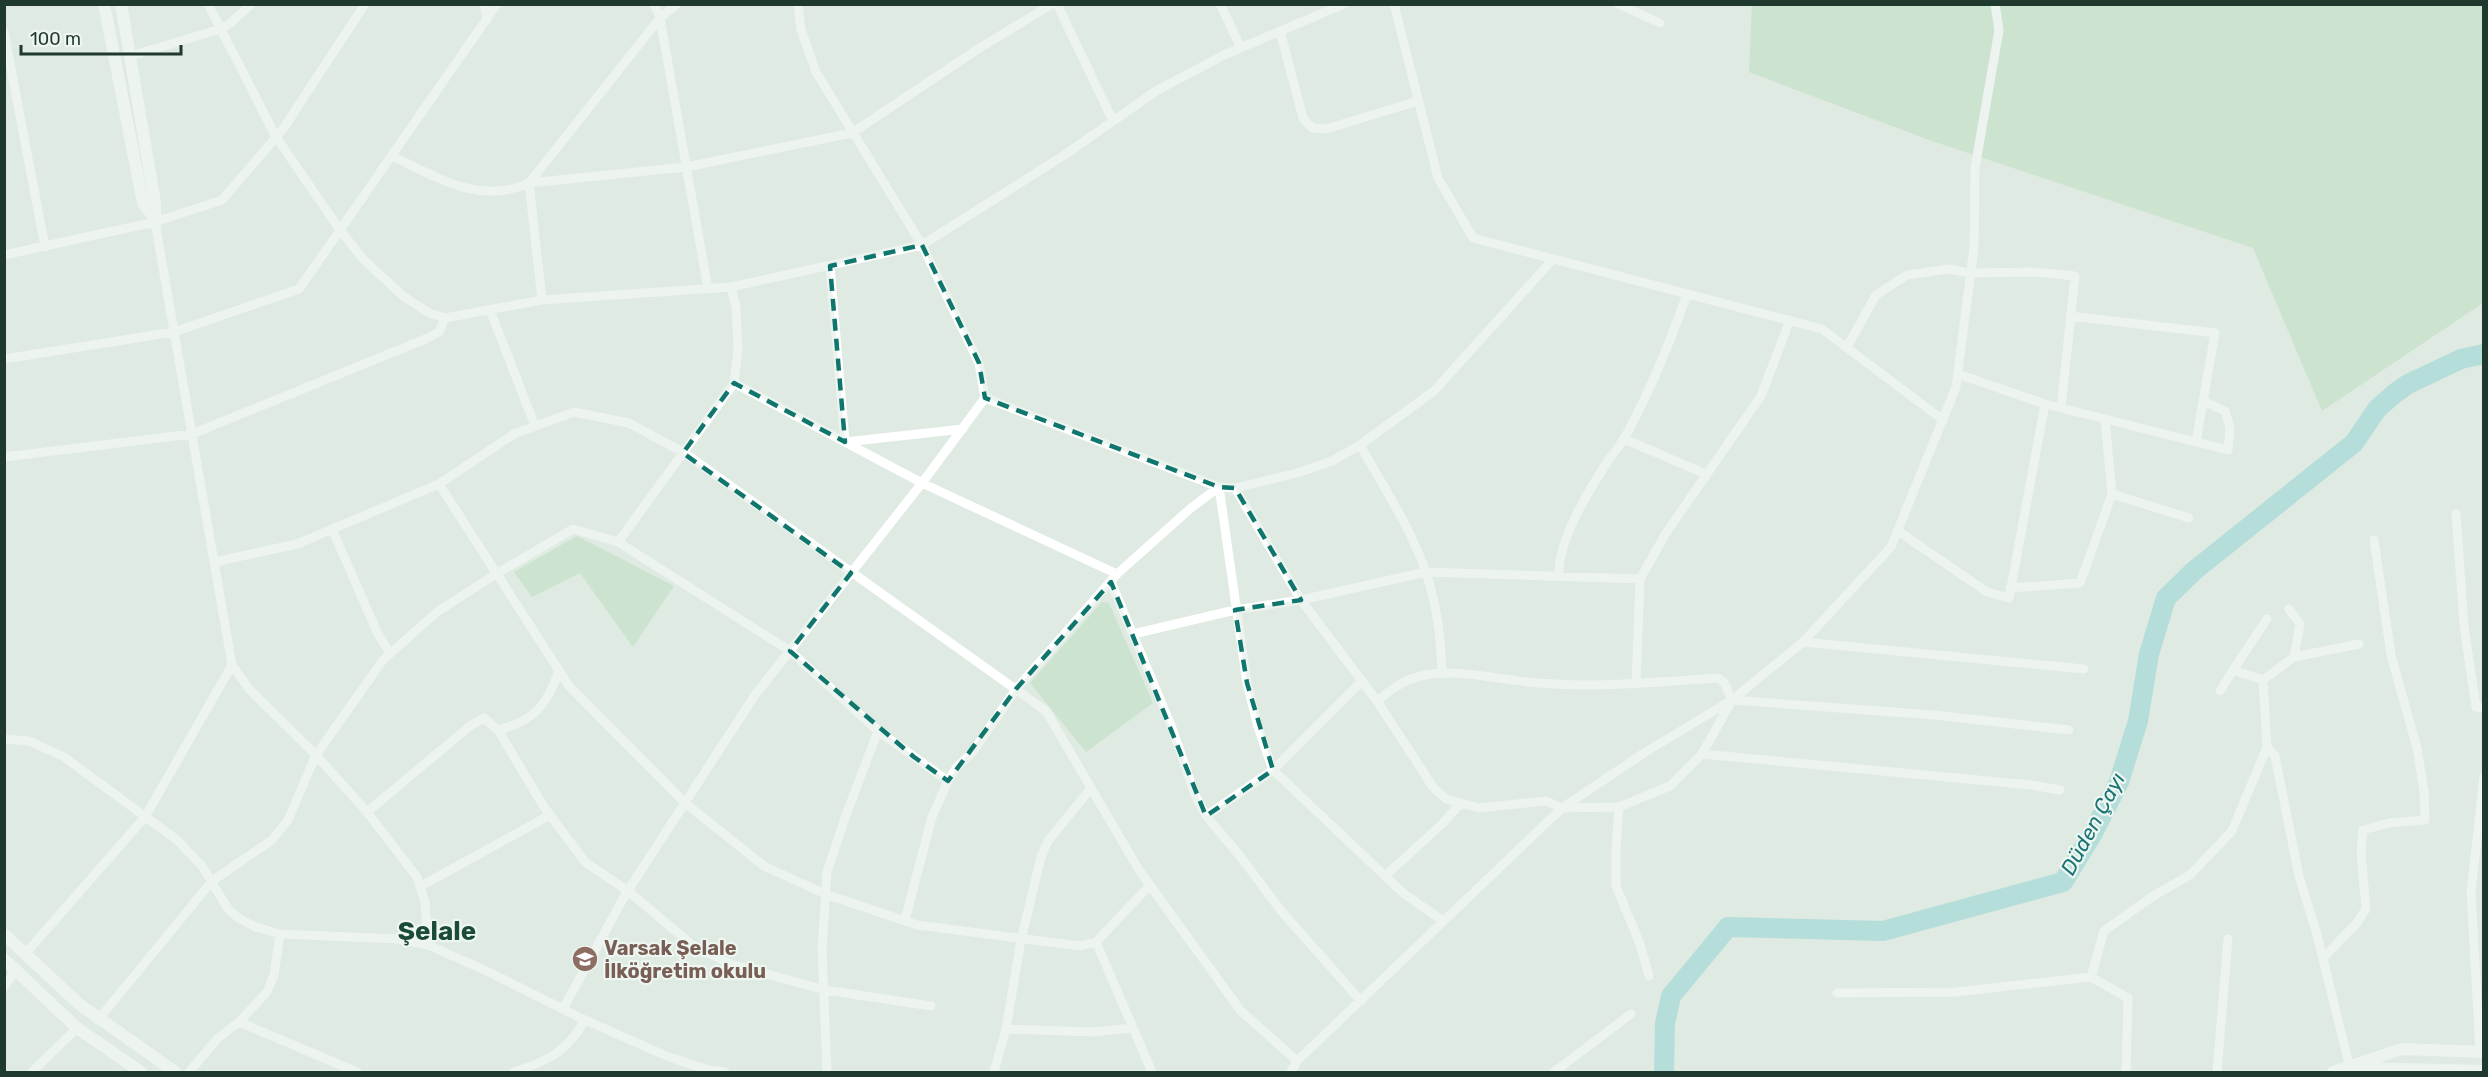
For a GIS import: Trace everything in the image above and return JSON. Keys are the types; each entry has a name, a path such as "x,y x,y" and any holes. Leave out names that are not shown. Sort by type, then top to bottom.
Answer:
{"street":[{"path":"104,4 143,203 154,219"},
{"path":"121,4 155,202 154,219 232,665 250,690 316,755 367,812 417,877 425,902 428,945"},
{"path":"208,4 276,137 340,230 364,260 403,296 429,313 446,318 542,300 731,287 922,245 1066,154 1156,91 1241,48 1344,4"},
{"path":"130,56 220,29 232,22 251,4"},
{"path":"4,255 45,247 222,200 276,137 365,4"},
{"path":"484,4 487,20"},
{"path":"4,359 174,332 299,289 497,4"},
{"path":"654,4 660,18 708,289"},
{"path":"542,300 529,183 660,18 677,4"},
{"path":"563,1009 628,891 755,695 986,398 979,363 922,245 816,72 801,30 798,4"},
{"path":"392,156 460,188 494,191 516,189 529,183 686,167 852,133 978,49 1052,4"},
{"path":"1058,4 1113,121"},
{"path":"1221,4 1241,48"},
{"path":"1394,4 1438,178 1473,238 1822,329 1943,420"},
{"path":"1618,4 1660,23"},
{"path":"1291,1072 1297,1061 1562,808 1644,753 1732,700 1803,642 1892,547 1956,387 1974,247 1975,168 1999,30 1995,4"},
{"path":"4,32 45,247"},
{"path":"1280,32 1303,118 1312,128 1326,129 1418,100"},
{"path":"986,398 1219,487 1235,488 1298,473 1332,461 1360,445 1434,391 1553,259"},
{"path":"830,266 844,442"},
{"path":"1847,347 1876,296 1907,275 1949,269 1970,273 2034,272 2075,276 2061,408"},
{"path":"618,542 734,383 738,349 736,307 731,287"},
{"path":"1559,576 1558,566 1564,540 1604,466 1624,439 1670,345 1687,294"},
{"path":"490,310 535,426"},
{"path":"2070,316 2215,333 2196,442"},
{"path":"4,457 192,434 423,340 439,332 446,318"},
{"path":"1636,683 1640,579 1666,533 1761,396 1790,320"},
{"path":"1958,374 2045,404 2228,450 2230,428 2225,411 2203,401"},
{"path":"734,383 922,483 1114,578 1133,634 1172,728 1195,795 1206,816 1240,856 1282,912 1361,1001"},
{"path":"1898,531 1987,592 2008,598 2045,404"},
{"path":"214,562 297,543 332,529 439,484 514,434 574,412 596,414 629,423 683,453 1046,711 1150,885 1240,1010 1297,1061"},
{"path":"2010,588 2080,583 2112,494 2105,419"},
{"path":"844,442 963,429"},
{"path":"1624,439 1706,474"},
{"path":"1360,445 1399,515 1426,572 1440,634 1442,673"},
{"path":"439,484 568,686 685,803 764,866 825,894 917,925 1080,946 1096,942 1150,885"},
{"path":"905,920 932,817 957,767 972,753 1016,689 1114,578 1191,508 1219,487"},
{"path":"1219,487 1247,683 1258,728 1273,770 1403,893 1443,921"},
{"path":"1235,488 1301,600 1377,701 1432,787 1446,800 1479,808 1546,801 1562,808 1619,807 1670,786 1702,754 1732,700"},
{"path":"2112,494 2189,518"},
{"path":"2456,514 2464,626 2476,707 2484,708"},
{"path":"332,529 377,632 390,654"},
{"path":"98,1020 212,881 272,840 288,820 316,755 383,660 437,612 573,529 618,542 790,651 878,731 948,781"},
{"path":"2323,958 2356,924 2366,909 2361,852 2363,830 2389,823 2425,820 2424,791 2417,748 2391,655 2374,540"},
{"path":"1133,634 1235,609 1301,600 1426,572 1640,579"},
{"path":"2289,609 2300,624 2294,657"},
{"path":"2220,691 2267,619"},
{"path":"1803,642 2084,669"},
{"path":"2263,681 2294,657 2359,644"},
{"path":"26,953 145,817 232,665"},
{"path":"2233,670 2263,681"},
{"path":"498,730 526,719 542,707 551,694 559,671"},
{"path":"1377,701 1395,686 1412,678 1442,673 1541,683 1636,683 1718,678 1724,681 1732,700"},
{"path":"1206,816 1273,770 1362,681"},
{"path":"2091,977 2104,931 2153,896 2190,875 2232,831 2267,747 2263,681"},
{"path":"1732,700 1934,715 2069,730"},
{"path":"367,812 470,726 484,718 498,730 550,815 585,861 628,891 691,944 730,964 825,990 931,1006"},
{"path":"827,1072 822,950 829,866 878,731"},
{"path":"4,739 29,741 47,747 177,840 212,881 228,909 240,919 256,927 280,934 398,939 428,945 491,973 585,1020 669,1057 709,1070 725,1072"},
{"path":"2267,747 2275,756 2299,876 2323,958 2350,1068"},
{"path":"1702,754 2019,784 2060,790"},
{"path":"2333,1072 2402,1049 2482,1052 2471,892 2484,777"},
{"path":"994,1072 1006,1029 1021,940 1041,857 1048,841 1091,788"},
{"path":"1385,876 1442,824 1460,804"},
{"path":"1619,807 1616,886 1640,944 1649,976"},
{"path":"421,886 550,815"},
{"path":"4,934 98,1020 175,1072"},
{"path":"189,1072 218,1038 239,1022 267,992 274,975 280,934"},
{"path":"2217,1072 2228,939"},
{"path":"1096,942 1152,1072"},
{"path":"4,959 77,1028 141,1072"},
{"path":"4,987 17,969"},
{"path":"1837,993 1956,992 2091,977 2128,998 2127,1072"},
{"path":"1554,1072 1631,1014"},
{"path":"514,1072 547,1061 563,1050 575,1038 585,1020"},
{"path":"239,1022 357,1072"},
{"path":"32,1072 77,1028"},
{"path":"1006,1029 1092,1032 1133,1028"},
{"path":"2350,1068 2484,1071"}],"highlighted area":[{"path":"922,245 979,363 985,398 1219,487 1235,488 1301,600 1235,610 1247,683 1273,770 1206,816 1111,582 1016,689 948,781 914,757 790,651 851,573 683,453 734,383 845,442 830,266"}],"green space":[{"path":"1752,5 2483,5 2483,303 2322,411 2253,248 1929,140 1749,72"},
{"path":"577,536 674,586 633,647 580,573 532,597 514,572"},
{"path":"1102,602 1109,603 1153,703 1086,752 1030,683"}],"waterway":[{"name":"Düden Çayı","path":"1664,1072 1665,1023 1671,996 1728,927 1883,931 2063,882 2093,833 2119,782 2138,721 2149,654 2166,598 2195,570 2354,443 2377,409 2394,394 2408,384 2461,359 2484,354"}],"place":[{"name":"Varsak Şelale İlköğretim okulu","path":"585,959"}],"district":[{"name":"Şelale","path":"437,931"}]}
